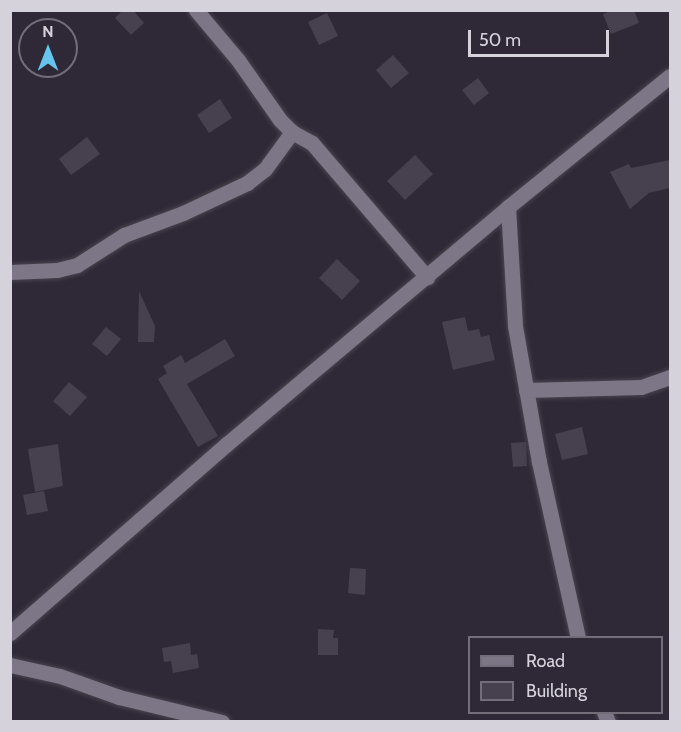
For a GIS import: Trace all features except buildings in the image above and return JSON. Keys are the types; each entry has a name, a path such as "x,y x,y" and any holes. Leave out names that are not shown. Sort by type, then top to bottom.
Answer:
{"street":[{"path":"199,11 292,132 312,143 427,277"},
{"path":"10,633 228,443 508,207 670,75"},
{"path":"10,272 57,270 77,265 124,235 183,213 247,183 265,169 292,132"},
{"path":"508,207 514,326 578,636"},
{"path":"526,390 640,387 670,377"},
{"path":"10,664 60,676 119,697 222,722"}]}
